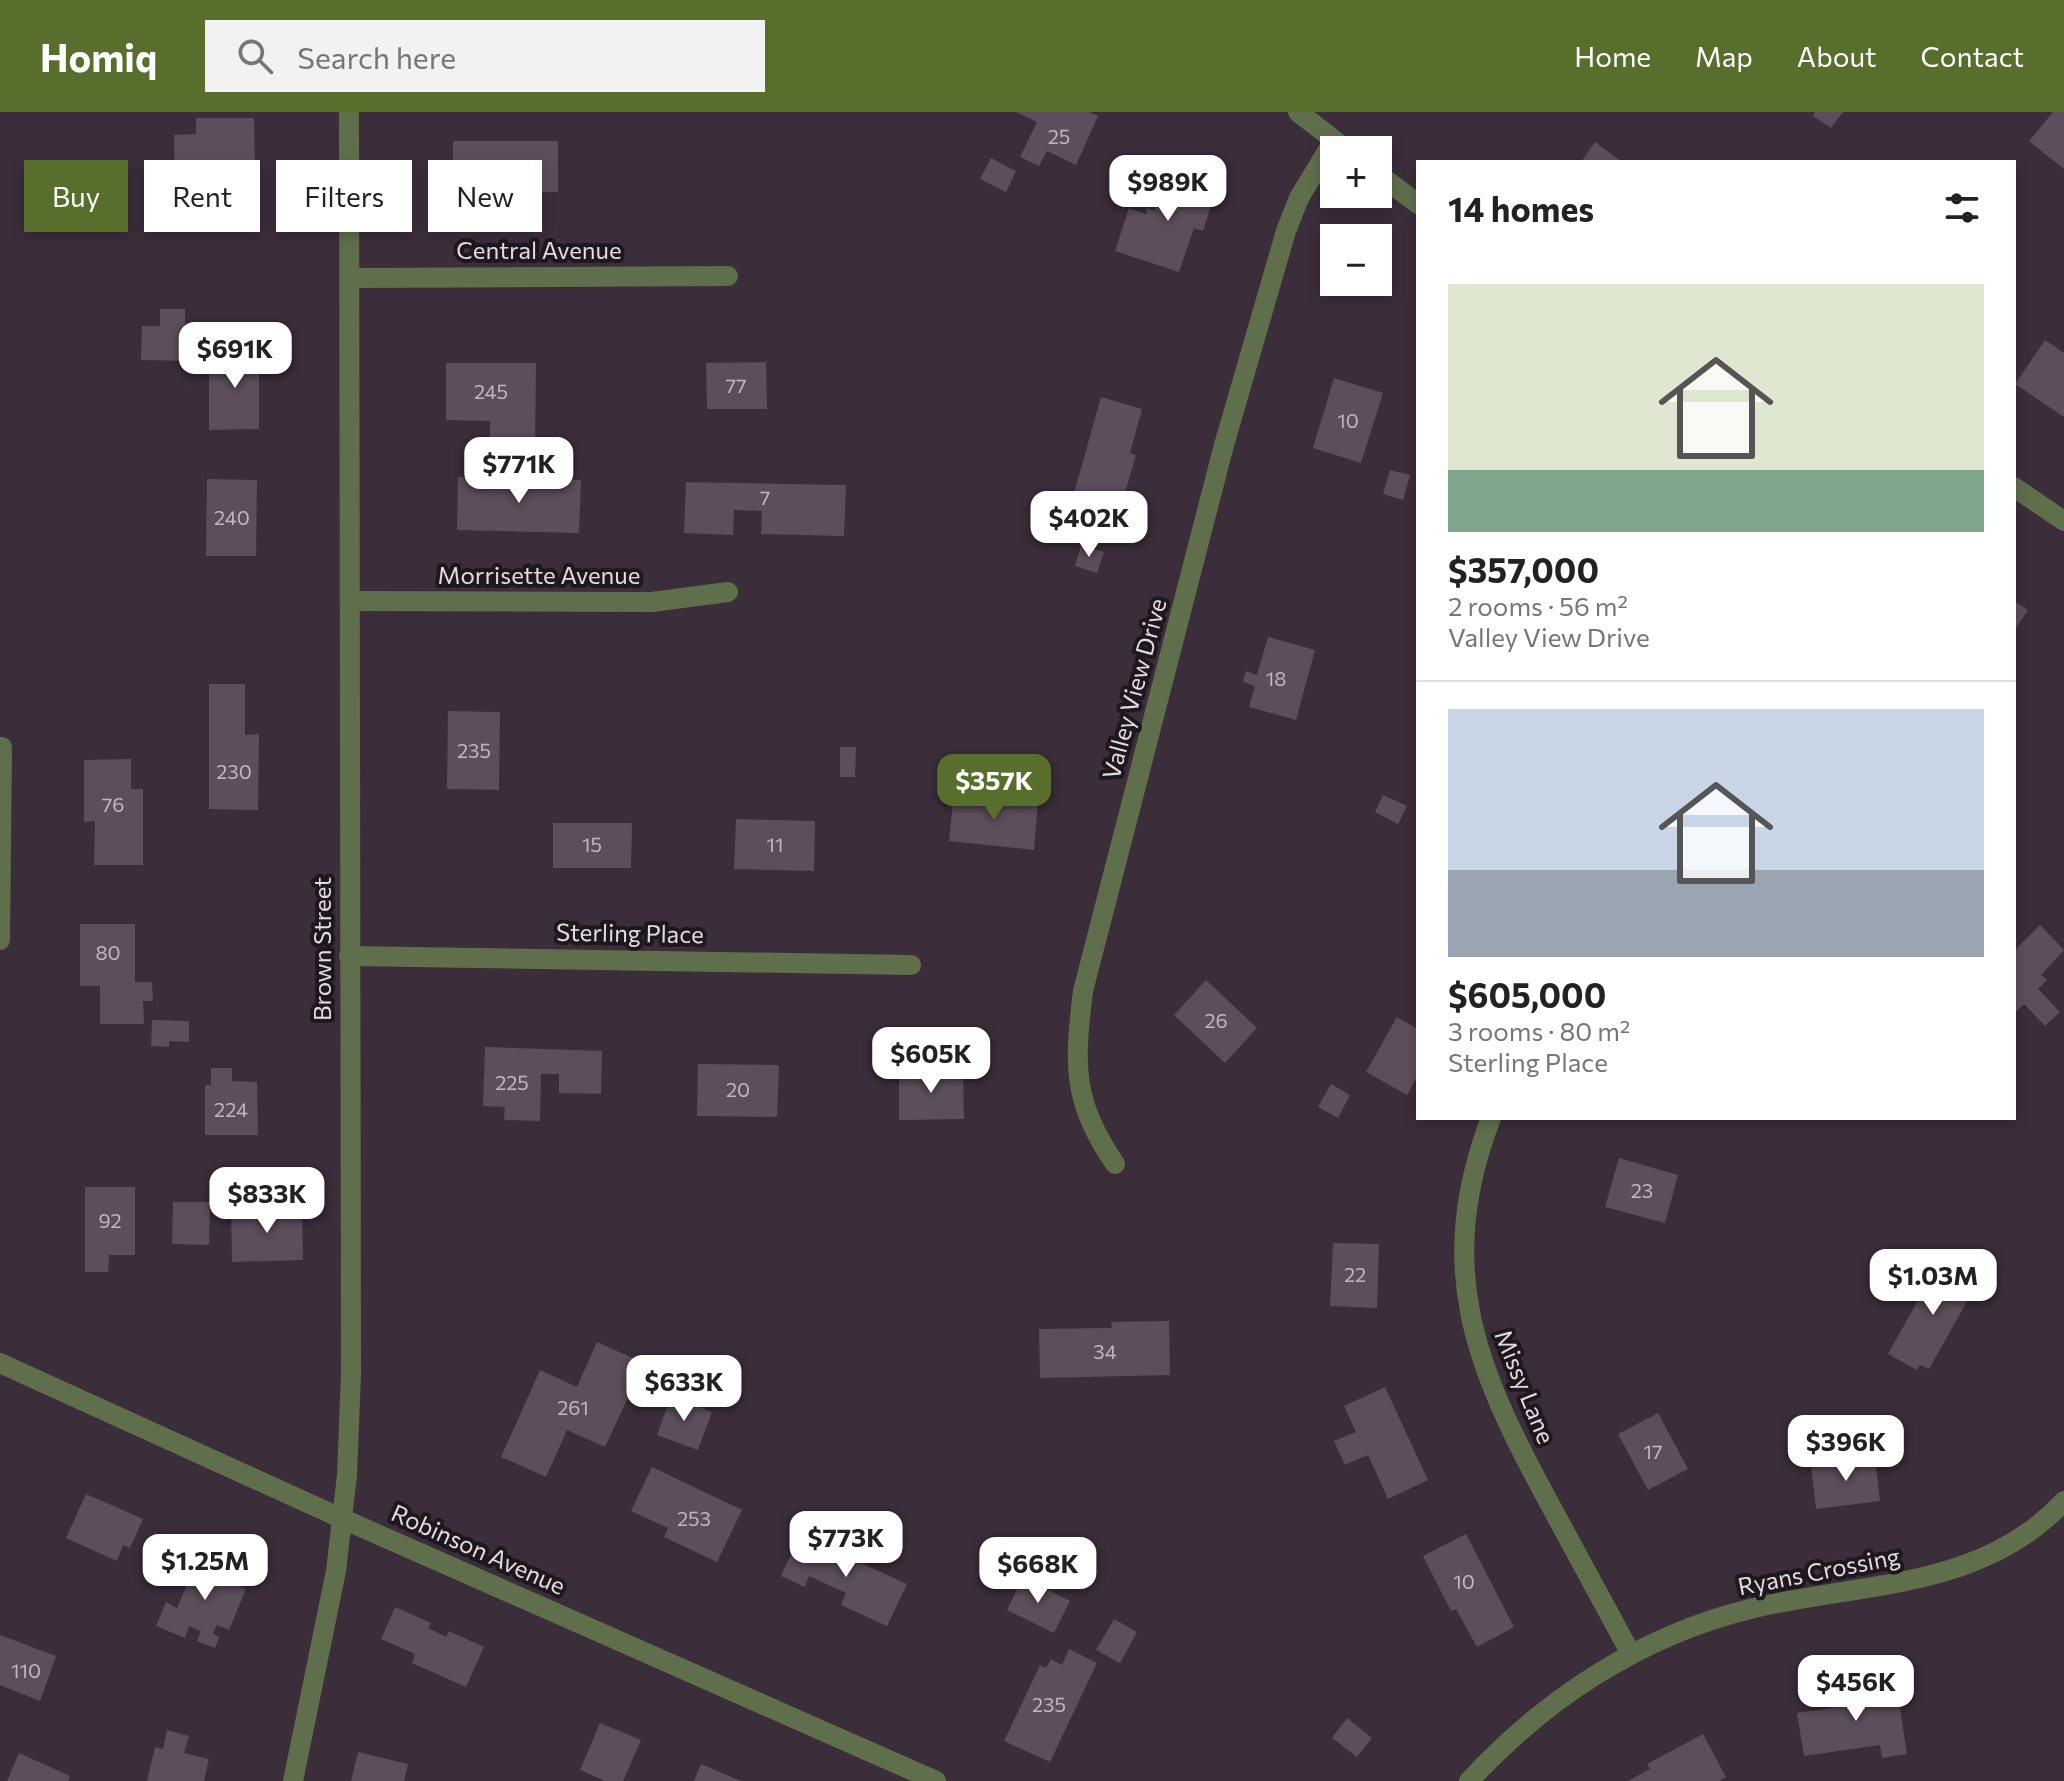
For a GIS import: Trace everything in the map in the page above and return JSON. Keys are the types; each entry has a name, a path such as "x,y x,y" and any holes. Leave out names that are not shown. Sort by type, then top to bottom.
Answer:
{"street":[{"name":"Brown Street","path":"293,1781 328,1618 343,1519 351,1374 349,112"},
{"path":"1298,112 1329,136"},
{"name":"Valley View Drive","path":"1115,1164 1093,1132 1080,1099 1077,1066 1083,991 1224,445 1286,231 1299,198 1320,172"},
{"path":"1392,184 1416,202"},
{"name":"Central Avenue","path":"350,278 728,276"},
{"path":"2016,488 2064,521"},
{"name":"Morrisette Avenue","path":"350,601 652,602 728,592"},
{"path":"0,940 2,747"},
{"name":"Sterling Place","path":"349,956 911,965"},
{"name":"Missy Lane","path":"1490,1120 1475,1167 1465,1230 1467,1305 1478,1353 1517,1444 1631,1654"},
{"name":"Robinson Avenue","path":"0,1363 343,1519 936,1781"},
{"name":"Ryans Crossing","path":"1469,1781 1533,1719 1583,1682 1631,1654 1685,1630 1747,1610 1934,1577 1979,1561 2019,1538 2064,1501"}],"building":[{"path":"1016,112 1089,112 1098,116 1076,165 1047,151 1039,166 1020,157 1037,122"},
{"path":"1815,112 1843,112 1831,128 1813,116"},
{"path":"2053,112 2064,112 2064,169 2029,141"},
{"path":"196,118 254,118 255,160 174,160 174,135 196,134"},
{"path":"453,141 558,141 558,192 542,192 542,160 453,160"},
{"path":"1595,142 1619,160 1582,160"},
{"path":"991,158 1016,171 1006,192 980,179"},
{"path":"1167,171 1217,187 1203,231 1194,228 1179,272 1115,251 1129,208 1146,214 1147,208 1154,211"},
{"path":"160,309 185,309 185,348 195,348 195,361 141,360 142,326 160,326"},
{"path":"2045,340 2064,353 2064,417 2016,385"},
{"path":"254,352 265,359 267,366 265,371 259,371 259,429 209,430 209,353"},
{"path":"766,362 767,409 707,409 706,363"},
{"path":"446,363 536,363 535,447 490,447 490,421 446,420"},
{"path":"1334,378 1383,393 1361,463 1313,448"},
{"path":"1101,397 1142,409 1130,453 1136,455 1116,524 1069,511"},
{"path":"1390,470 1410,475 1403,500 1383,494"},
{"path":"458,477 581,480 579,533 457,530"},
{"path":"207,479 257,480 256,556 206,556"},
{"path":"686,482 846,485 844,536 761,534 762,511 734,510 733,535 684,533"},
{"path":"1081,545 1104,552 1097,573 1075,566"},
{"path":"2016,602 2028,610 2016,628"},
{"path":"1268,637 1315,650 1296,720 1249,707 1255,686 1243,682 1246,671 1257,675"},
{"path":"209,684 245,684 245,735 259,734 258,810 209,809"},
{"path":"448,711 500,712 499,790 447,789"},
{"path":"840,747 856,747 855,777 840,777"},
{"path":"131,759 131,789 143,789 143,865 94,865 95,821 84,822 84,760"},
{"path":"954,793 1038,802 1034,850 949,841"},
{"path":"1383,795 1407,806 1398,824 1375,812"},
{"path":"736,819 815,821 814,871 734,869"},
{"path":"553,823 632,823 631,868 553,868"},
{"path":"80,924 135,924 135,982 152,982 153,1001 143,1001 144,1024 100,1024 100,986 80,986"},
{"path":"2040,925 2064,950 2041,975 2047,980 2038,989 2060,1012 2045,1026 2024,1004 2016,1011 2016,949"},
{"path":"1206,980 1257,1028 1225,1063 1174,1015"},
{"path":"1397,1017 1416,1028 1416,1079 1407,1095 1366,1072"},
{"path":"152,1020 189,1021 189,1042 169,1041 169,1047 151,1046"},
{"path":"485,1047 602,1051 601,1094 559,1093 559,1074 541,1074 540,1121 504,1120 505,1107 483,1106"},
{"path":"698,1064 779,1065 777,1117 697,1116"},
{"path":"211,1068 232,1068 232,1081 257,1082 258,1135 205,1135 205,1085 211,1085"},
{"path":"899,1071 963,1071 964,1119 899,1120"},
{"path":"1331,1084 1350,1095 1338,1118 1318,1107"},
{"path":"1619,1158 1678,1175 1665,1223 1605,1207"},
{"path":"85,1187 135,1187 135,1255 109,1255 108,1272 85,1272"},
{"path":"173,1202 210,1202 209,1245 172,1244"},
{"path":"302,1208 303,1260 232,1262 231,1209"},
{"path":"1333,1243 1379,1244 1377,1308 1330,1306"},
{"path":"1940,1261 1978,1282 1929,1369 1920,1365 1917,1370 1888,1354"},
{"path":"1169,1321 1170,1375 1040,1378 1039,1329 1112,1328 1111,1322"},
{"path":"597,1342 644,1363 605,1447 567,1430 546,1477 501,1457 540,1370 577,1387"},
{"path":"1385,1387 1428,1480 1388,1499 1368,1455 1345,1465 1334,1441 1356,1432 1344,1406"},
{"path":"671,1396 712,1412 698,1450 657,1435"},
{"path":"1658,1413 1688,1469 1648,1490 1618,1434"},
{"path":"1875,1457 1880,1501 1816,1509 1811,1465"},
{"path":"652,1467 742,1510 717,1562 664,1537 668,1528 631,1511"},
{"path":"86,1494 143,1519 130,1548 123,1545 117,1561 66,1538"},
{"path":"1466,1534 1514,1627 1477,1647 1456,1609 1451,1611 1423,1556"},
{"path":"800,1535 907,1584 887,1626 841,1605 846,1593 809,1576 805,1587 781,1576"},
{"path":"200,1555 241,1573 236,1585 246,1589 229,1630 217,1625 213,1634 219,1637 215,1648 197,1641 201,1631 189,1626 185,1638 156,1626 166,1602 177,1608"},
{"path":"1023,1577 1070,1601 1054,1633 1007,1610"},
{"path":"395,1607 431,1623 428,1628 446,1637 449,1631 484,1647 466,1687 412,1663 415,1654 381,1639"},
{"path":"1114,1619 1137,1632 1120,1663 1096,1650"},
{"path":"0,1635 56,1656 40,1701 0,1685"},
{"path":"1069,1649 1097,1663 1050,1762 1004,1741 1040,1665 1046,1668 1051,1659 1062,1665"},
{"path":"1896,1683 1907,1754 1882,1758 1880,1745 1804,1756 1797,1713 1838,1707 1835,1693"},
{"path":"1347,1718 1372,1738 1357,1757 1332,1738"},
{"path":"600,1723 641,1740 623,1781 605,1781 580,1770"},
{"path":"167,1730 189,1736 184,1753 209,1759 204,1781 147,1781 155,1747 163,1749"},
{"path":"1703,1734 1726,1777 1719,1781 1628,1781 1650,1769 1647,1764"},
{"path":"358,1752 408,1764 404,1781 351,1781"},
{"path":"19,1753 70,1776 68,1781 7,1781"},
{"path":"701,1764 741,1781 694,1781"}]}
